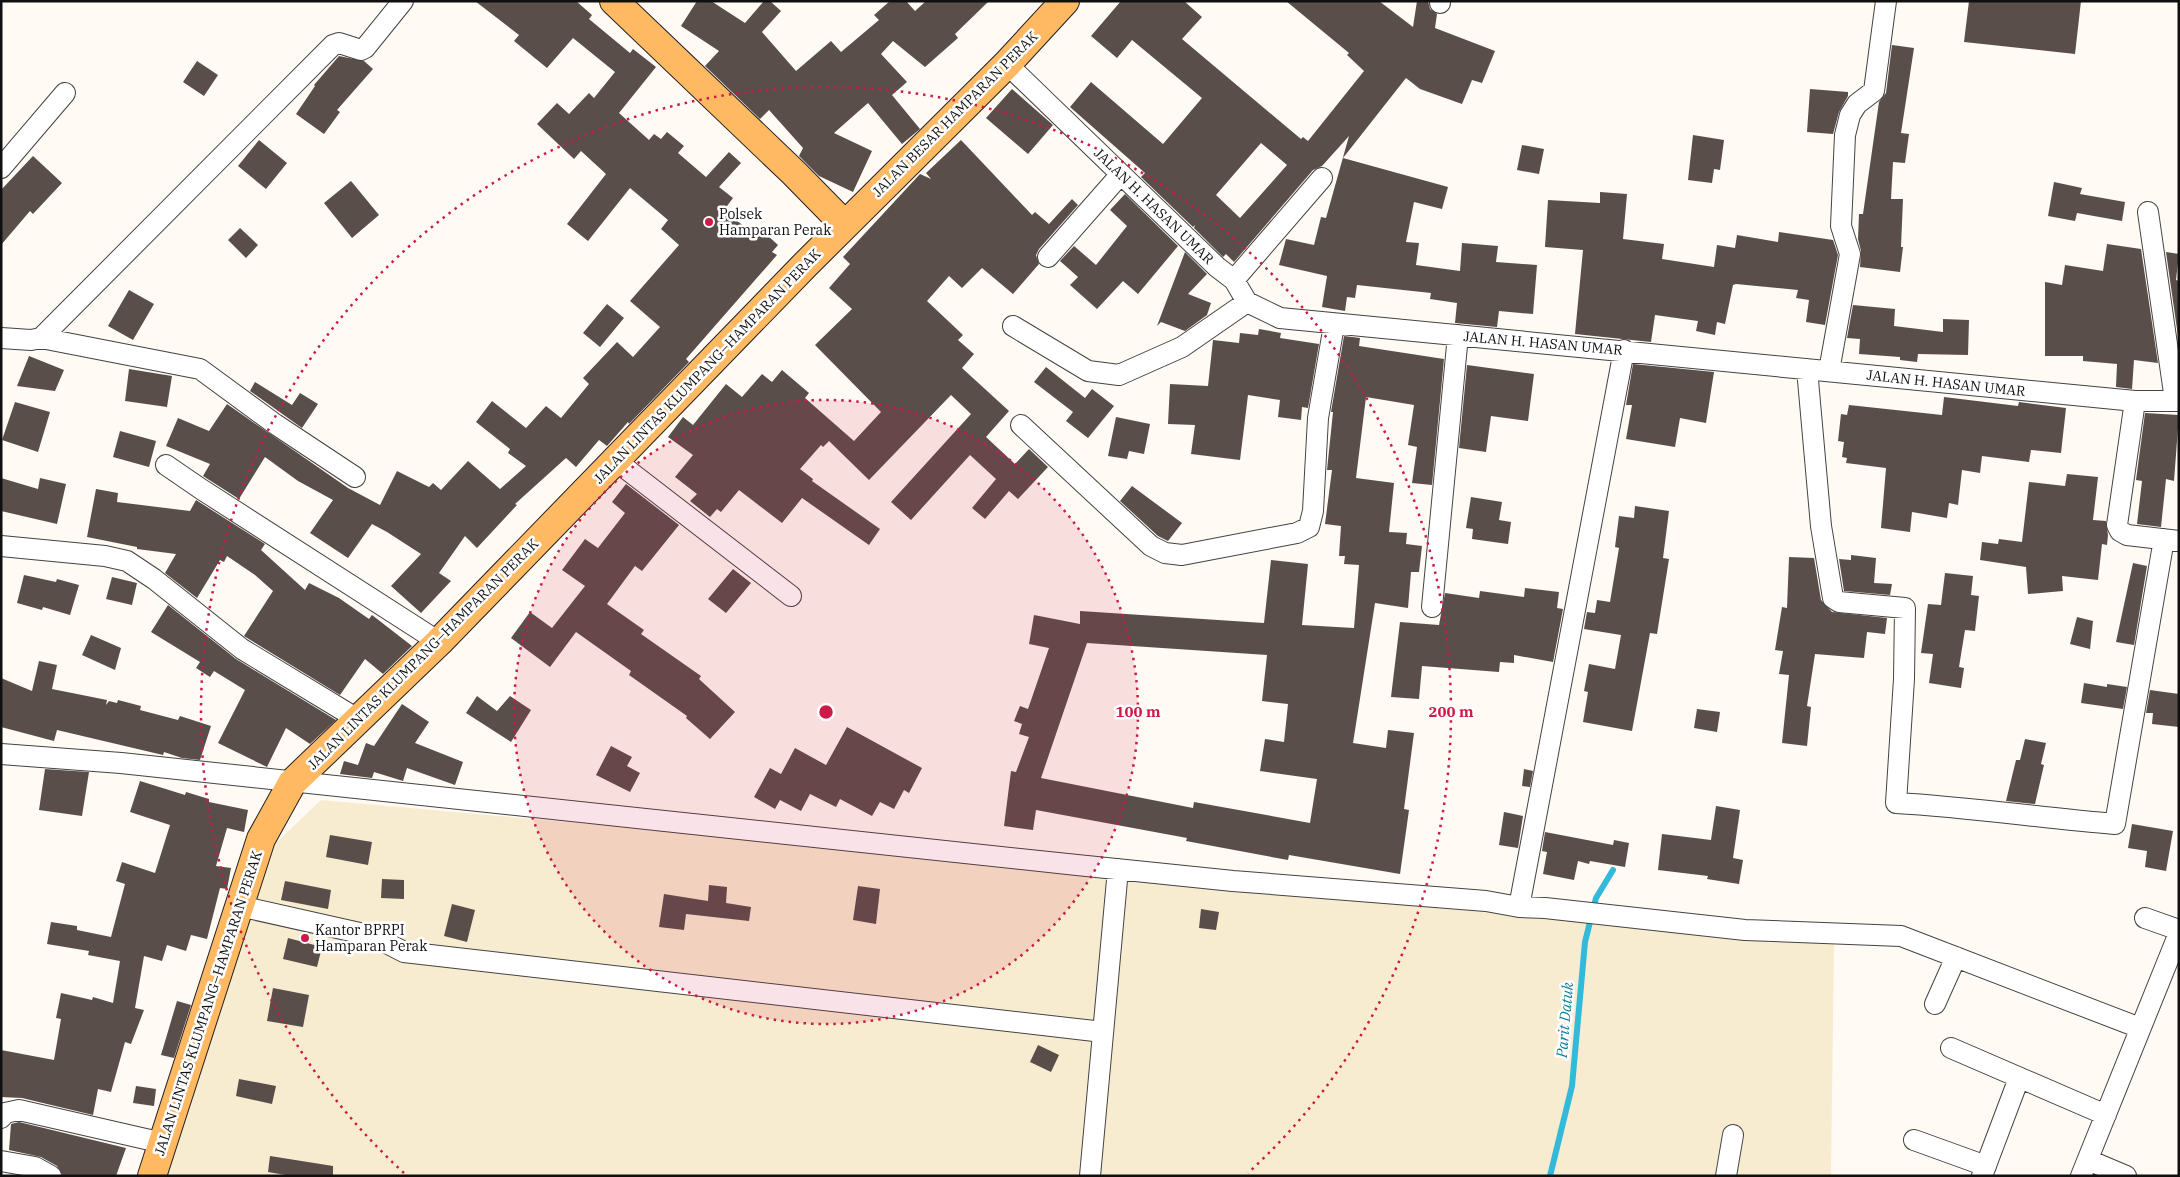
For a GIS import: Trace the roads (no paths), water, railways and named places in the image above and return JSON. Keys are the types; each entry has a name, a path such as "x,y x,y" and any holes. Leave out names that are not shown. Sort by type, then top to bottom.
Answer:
{"main road":[{"path":"614,1 794,173 845,225"},
{"name":"JALAN BESAR HAMPARAN PERAK","path":"845,225 1008,64 1065,1"},
{"name":"JALAN LINTAS KLUMPANG–HAMPARAN PERAK","path":"152,1176 261,838 292,783 440,642 845,225"}],"street":[{"path":"41,338 332,45 339,43 361,50 365,48 403,1"},
{"path":"1829,371 1850,254 1840,226 1843,151 1850,114 1857,104 1874,91 1886,1"},
{"name":"JALAN H. HASAN UMAR","path":"1008,64 1120,174 1234,280 1247,302 1280,318 1334,325 1624,350 2135,401 2177,401"},
{"path":"1,168 65,93"},
{"path":"1048,257 1120,174"},
{"path":"1234,280 1322,178"},
{"path":"2148,212 2177,401"},
{"path":"1013,326 1088,371 1119,375 1182,347 1247,302"},
{"path":"1020,425 1152,546 1165,553 1182,555 1297,534 1309,527 1313,511 1318,418 1334,325"},
{"path":"1432,607 1458,335"},
{"path":"1,338 31,340 41,338 200,369 274,424 355,477"},
{"path":"1519,907 1549,757 1624,350"},
{"path":"1807,369 1821,526 1833,598 1839,602 1905,608 1904,679 1896,803 1972,808 2039,818 2115,824 2172,540 2127,535 2120,531 2117,524 2135,401"},
{"path":"616,461 791,596"},
{"path":"166,465 440,642"},
{"path":"1,546 105,556 128,561 154,579 242,650 359,720"},
{"path":"1,754 96,761 1233,881 1486,901 1519,907 1745,930 1901,936 2140,1028"},
{"path":"1090,1176 1118,869"},
{"path":"239,906 373,936 404,952 1103,1032"},
{"path":"2126,1176 2084,1168 2179,932 2144,918"},
{"path":"1935,1004 1956,957"},
{"path":"1951,1048 2106,1115"},
{"path":"1914,1140 1984,1171 2019,1078"},
{"path":"1,1118 4,1113 19,1110 162,1143"},
{"path":"1726,1176 1733,1135"},
{"path":"1,1162 35,1167 51,1176"}],"waterway":[{"name":"Parit Datuk","path":"1550,1176 1572,1086 1585,942 1596,898 1613,870"}],"place":[{"name":"Polsek Hamparan Perak","path":"709,222"},
{"name":"Kantor BPRPI Hamparan Perak","path":"305,938"}]}
